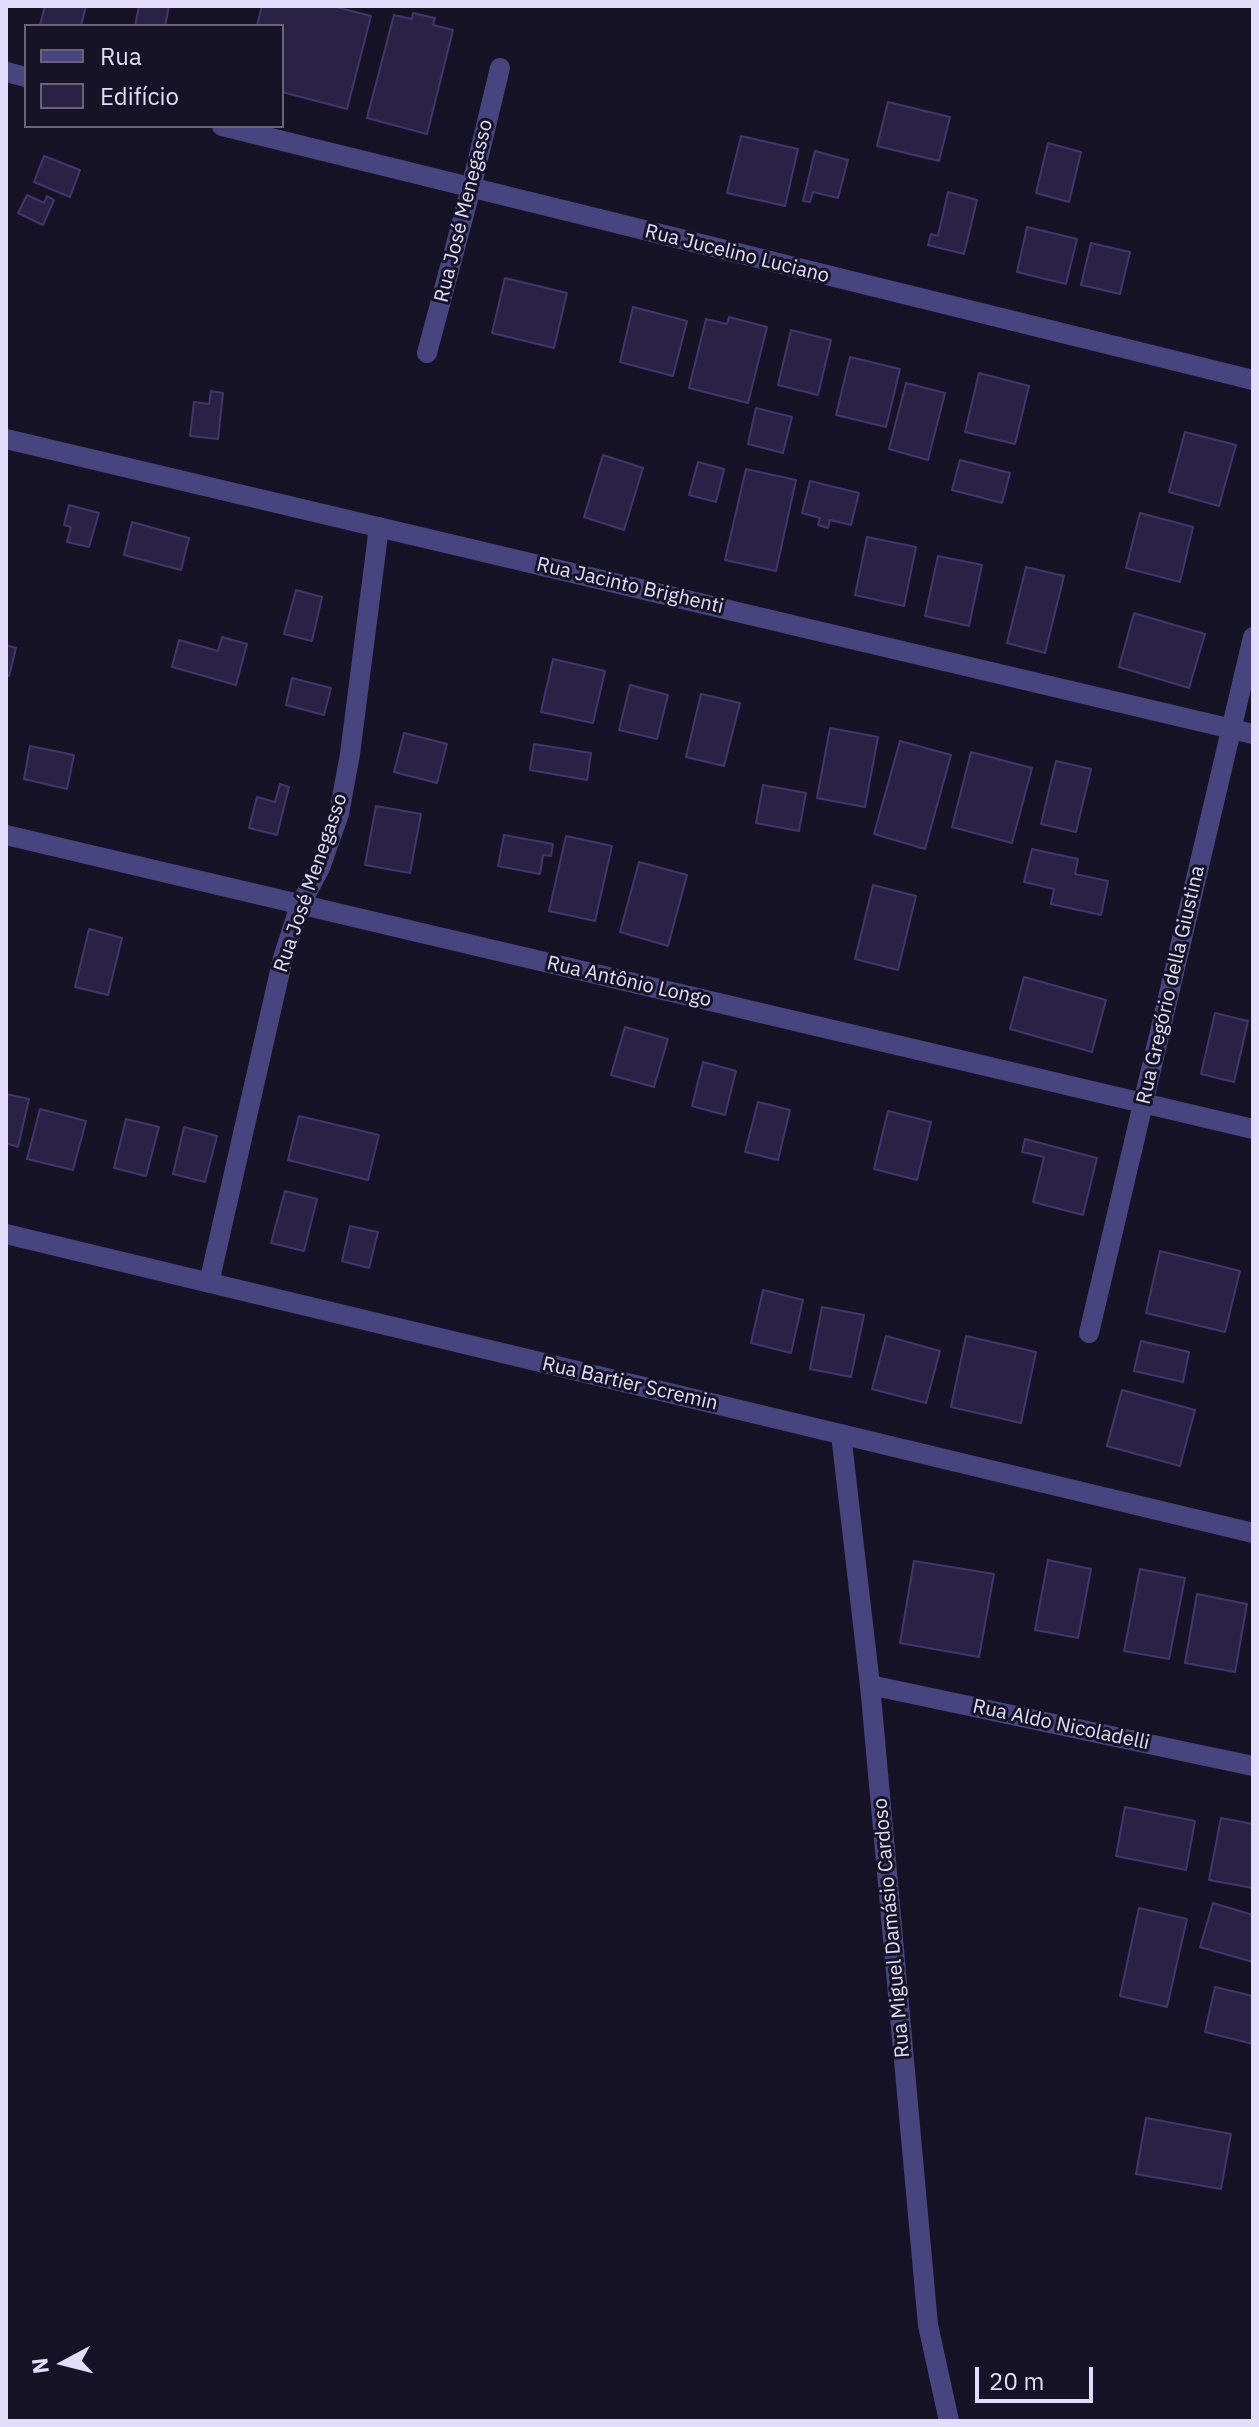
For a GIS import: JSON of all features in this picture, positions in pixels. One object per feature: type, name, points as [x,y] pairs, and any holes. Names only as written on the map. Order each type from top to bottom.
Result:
[{"type":"street","name":"Rua José Menegasso","points":[[427,353],[500,68]]},
{"type":"street","name":"Rua Jucelino Luciano","points":[[230,128],[1253,380]]},
{"type":"street","name":"Rua Jacinto Brighenti","points":[[6,439],[1253,734]]},
{"type":"street","name":"Rua José Menegasso","points":[[209,1283],[283,958],[300,905],[320,868],[339,814],[350,754],[379,527]]},
{"type":"street","name":"Rua Gregório della Giustina","points":[[1089,1333],[1253,637]]},
{"type":"street","name":"Rua Antônio Longo","points":[[6,835],[1253,1129]]},
{"type":"street","name":"Rua Bartier Scremin","points":[[6,1234],[1253,1533]]},
{"type":"street","name":"Rua Miguel Damásio Cardoso","points":[[841,1434],[870,1685],[928,2325],[949,2421]]},
{"type":"street","name":"Rua Aldo Nicoladelli","points":[[870,1685],[1253,1766]]},
{"type":"building","points":[[45,6],[86,6],[82,24],[40,24]]},
{"type":"building","points":[[139,6],[169,6],[165,24],[135,24]]},
{"type":"building","points":[[262,6],[332,6],[371,16],[347,109],[284,93],[284,24],[258,24]]},
{"type":"building","points":[[413,13],[435,18],[433,25],[453,30],[427,134],[367,118],[394,15],[412,19]]},
{"type":"building","points":[[888,102],[950,117],[939,161],[877,146]]},
{"type":"building","points":[[741,136],[798,149],[785,206],[727,193]]},
{"type":"building","points":[[1048,143],[1081,152],[1069,202],[1036,193]]},
{"type":"building","points":[[815,151],[848,160],[838,198],[813,192],[810,202],[803,201]]},
{"type":"building","points":[[44,156],[80,170],[70,197],[34,182]]},
{"type":"building","points":[[948,192],[977,200],[964,254],[928,245],[931,234],[938,236]]},
{"type":"building","points":[[27,195],[44,203],[47,196],[54,200],[43,225],[18,213]]},
{"type":"building","points":[[1027,227],[1077,239],[1066,284],[1017,272]]},
{"type":"building","points":[[1091,243],[1130,252],[1120,294],[1081,285]]},
{"type":"building","points":[[505,278],[567,293],[554,348],[492,333]]},
{"type":"building","points":[[633,307],[687,321],[673,376],[620,362]]},
{"type":"building","points":[[729,317],[767,327],[748,403],[689,388],[706,319],[727,324]]},
{"type":"building","points":[[791,330],[831,340],[818,395],[778,385]]},
{"type":"building","points":[[850,357],[900,369],[886,427],[836,415]]},
{"type":"building","points":[[979,373],[1029,386],[1015,444],[965,432]]},
{"type":"building","points":[[906,383],[945,393],[928,460],[889,449]]},
{"type":"building","points":[[211,391],[223,393],[218,439],[190,436],[194,402],[209,404]]},
{"type":"building","points":[[756,408],[792,417],[783,453],[748,444]]},
{"type":"building","points":[[1185,432],[1236,445],[1219,506],[1169,492]]},
{"type":"building","points":[[603,455],[643,468],[624,530],[584,517]]},
{"type":"building","points":[[960,460],[1010,473],[1002,503],[952,490]]},
{"type":"building","points":[[698,462],[724,469],[716,502],[689,495]]},
{"type":"building","points":[[746,469],[796,480],[776,571],[725,560]]},
{"type":"building","points":[[810,481],[859,493],[851,525],[830,520],[828,528],[818,525],[820,518],[802,513]]},
{"type":"building","points":[[69,505],[99,513],[89,547],[67,542],[71,527],[64,525]]},
{"type":"building","points":[[1140,513],[1193,527],[1180,582],[1126,568]]},
{"type":"building","points":[[132,522],[189,538],[181,570],[124,555]]},
{"type":"building","points":[[867,537],[916,547],[904,606],[855,595]]},
{"type":"building","points":[[938,556],[982,565],[969,626],[925,616]]},
{"type":"building","points":[[1026,567],[1064,576],[1045,653],[1007,643]]},
{"type":"building","points":[[296,590],[322,597],[312,641],[284,634]]},
{"type":"building","points":[[1134,613],[1205,634],[1189,688],[1119,667]]},
{"type":"building","points":[[222,637],[247,644],[236,685],[172,667],[179,640],[218,651]]},
{"type":"building","points":[[6,645],[16,648],[9,676],[6,675]]},
{"type":"building","points":[[553,659],[605,671],[593,723],[541,712]]},
{"type":"building","points":[[292,678],[331,688],[324,715],[286,705]]},
{"type":"building","points":[[630,685],[668,695],[657,739],[619,730]]},
{"type":"building","points":[[701,694],[740,703],[724,766],[686,757]]},
{"type":"building","points":[[830,728],[878,737],[865,807],[817,798]]},
{"type":"building","points":[[404,733],[447,744],[437,783],[394,772]]},
{"type":"building","points":[[900,741],[951,755],[925,849],[874,834]]},
{"type":"building","points":[[534,744],[591,753],[587,780],[530,770]]},
{"type":"building","points":[[30,746],[74,755],[67,789],[24,779]]},
{"type":"building","points":[[971,752],[1032,768],[1012,843],[952,827]]},
{"type":"building","points":[[1056,761],[1091,769],[1076,832],[1041,824]]},
{"type":"building","points":[[280,784],[289,787],[277,835],[249,828],[257,797],[275,802]]},
{"type":"building","points":[[763,785],[806,793],[799,831],[756,823]]},
{"type":"building","points":[[376,806],[421,814],[410,873],[365,865]]},
{"type":"building","points":[[504,835],[553,844],[551,856],[543,855],[540,874],[498,866]]},
{"type":"building","points":[[566,836],[612,846],[595,921],[549,911]]},
{"type":"building","points":[[1032,849],[1078,859],[1075,874],[1108,881],[1101,915],[1051,904],[1054,889],[1024,882]]},
{"type":"building","points":[[639,862],[687,875],[668,946],[620,932]]},
{"type":"building","points":[[873,885],[916,896],[898,970],[855,959]]},
{"type":"building","points":[[89,929],[122,938],[108,995],[75,987]]},
{"type":"building","points":[[1024,977],[1106,1000],[1092,1052],[1010,1029]]},
{"type":"building","points":[[1215,1013],[1248,1021],[1234,1082],[1201,1074]]},
{"type":"building","points":[[625,1027],[668,1039],[654,1087],[611,1075]]},
{"type":"building","points":[[703,1062],[736,1071],[725,1115],[692,1106]]},
{"type":"building","points":[[6,1094],[29,1099],[18,1147],[6,1143]]},
{"type":"building","points":[[758,1102],[790,1110],[778,1160],[745,1152]]},
{"type":"building","points":[[40,1109],[86,1121],[73,1170],[27,1159]]},
{"type":"building","points":[[888,1111],[931,1122],[917,1180],[874,1169]]},
{"type":"building","points":[[299,1116],[379,1135],[368,1180],[288,1160]]},
{"type":"building","points":[[126,1119],[159,1127],[146,1176],[114,1168]]},
{"type":"building","points":[[184,1127],[217,1136],[205,1182],[173,1174]]},
{"type":"building","points":[[1025,1139],[1097,1158],[1083,1215],[1033,1202],[1044,1157],[1022,1152]]},
{"type":"building","points":[[285,1191],[317,1199],[304,1251],[271,1243]]},
{"type":"building","points":[[350,1226],[378,1232],[369,1268],[342,1261]]},
{"type":"building","points":[[1160,1251],[1240,1271],[1225,1332],[1146,1313]]},
{"type":"building","points":[[763,1290],[803,1300],[791,1353],[751,1343]]},
{"type":"building","points":[[822,1307],[864,1315],[851,1377],[810,1369]]},
{"type":"building","points":[[886,1336],[940,1351],[926,1403],[872,1389]]},
{"type":"building","points":[[966,1336],[1036,1352],[1021,1423],[951,1407]]},
{"type":"building","points":[[1141,1341],[1189,1352],[1183,1382],[1134,1371]]},
{"type":"building","points":[[1122,1390],[1195,1410],[1180,1466],[1107,1446]]},
{"type":"building","points":[[1048,1560],[1091,1569],[1078,1638],[1035,1630]]},
{"type":"building","points":[[914,1561],[994,1574],[979,1657],[900,1643]]},
{"type":"building","points":[[1140,1569],[1185,1578],[1169,1659],[1124,1651]]},
{"type":"building","points":[[1197,1594],[1247,1604],[1235,1672],[1185,1663]]},
{"type":"building","points":[[1125,1807],[1195,1821],[1186,1870],[1116,1856]]},
{"type":"building","points":[[1221,1818],[1253,1824],[1253,1888],[1209,1880]]},
{"type":"building","points":[[1213,1903],[1253,1915],[1253,1962],[1200,1947]]},
{"type":"building","points":[[1139,1908],[1187,1919],[1167,2007],[1120,1996]]},
{"type":"building","points":[[1215,1987],[1253,1996],[1253,2044],[1205,2032]]},
{"type":"building","points":[[1146,2118],[1231,2134],[1221,2189],[1136,2174]]}]
